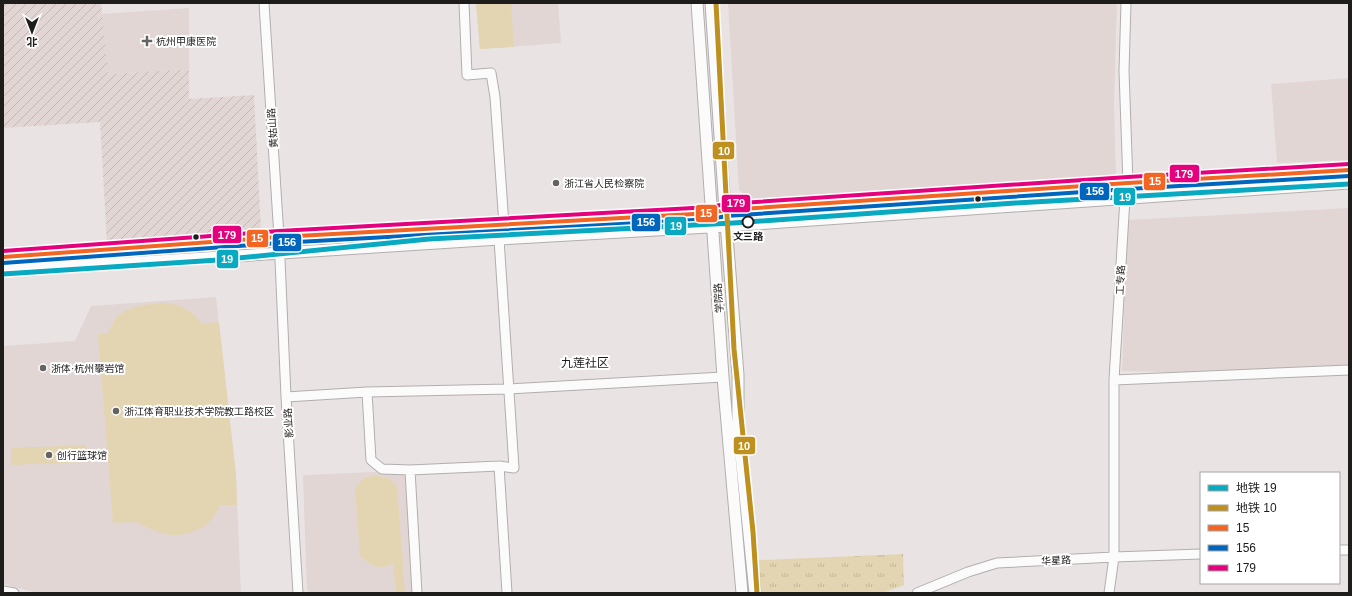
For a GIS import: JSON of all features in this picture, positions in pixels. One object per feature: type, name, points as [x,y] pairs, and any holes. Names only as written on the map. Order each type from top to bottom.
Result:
[{"type":"main road","name":"学院路","points":[[697,3],[723,377],[742,593]]},
{"type":"main road","name":"学院路","points":[[711,3],[738,375],[738,425],[755,593]]},
{"type":"main road","points":[[3,257],[279,237],[712,213],[725,210],[1349,170]]},
{"type":"main road","points":[[3,271],[726,226],[1349,182]]},
{"type":"street","name":"黄姑山路","points":[[264,3],[279,253]]},
{"type":"street","points":[[367,392],[371,460],[382,469],[410,470],[499,466],[514,468],[508,389],[502,239],[504,225],[495,97],[491,73],[468,75],[464,3]]},
{"type":"street","name":"工专路","points":[[1109,593],[1114,557],[1114,380],[1125,198],[1128,183],[1124,71],[1126,3]]},
{"type":"street","name":"影业路","points":[[279,253],[298,593]]},
{"type":"street","points":[[1114,380],[1349,370]]},
{"type":"street","points":[[286,397],[367,392],[508,389],[723,377]]},
{"type":"street","points":[[499,466],[507,593]]},
{"type":"street","points":[[410,470],[417,593]]},
{"type":"street","name":"华星路","points":[[917,593],[968,572],[996,563],[1200,554]]},
{"type":"street","points":[[3,591],[14,593]]},
{"type":"shaded area","points":[[3,3],[101,3],[108,74],[189,69],[189,99],[254,95],[261,229],[107,244],[100,122],[3,128]]},
{"type":"shaded area","points":[[476,3],[558,3],[561,43],[480,49]]},
{"type":"shaded area","points":[[728,3],[1117,3],[1114,104],[1116,177],[941,186],[760,200],[747,197],[739,190]]},
{"type":"shaded area","name":"杭州甲康医院","points":[[189,8],[189,69],[107,74],[102,14]]},
{"type":"shaded area","points":[[1349,78],[1349,160],[1277,163],[1271,84]]},
{"type":"shaded area","points":[[1349,208],[1349,370],[1231,374],[1122,371],[1127,220]]},
{"type":"shaded area","name":"浙江体育职业技术学院教工路校区","points":[[216,297],[236,475],[241,593],[60,593],[34,592],[3,584],[3,346],[75,341],[91,306]]},
{"type":"shaded area","points":[[375,472],[406,474],[412,593],[313,593],[307,591],[303,475]]},
{"type":"green space","points":[[476,3],[511,3],[514,47],[480,49]]},
{"type":"green space","points":[[161,303],[185,308],[203,324],[219,322],[236,475],[237,505],[220,505],[214,517],[205,526],[193,532],[175,536],[157,532],[135,522],[113,523],[98,334],[108,333],[113,322],[118,316],[129,309]]},
{"type":"green space","name":"创行篮球馆","points":[[86,445],[87,462],[11,465],[11,448]]},
{"type":"green space","points":[[374,475],[388,478],[397,486],[405,593],[396,593],[393,563],[388,566],[380,567],[372,565],[360,556],[355,488],[363,479]]},
{"type":"green space","points":[[903,554],[904,585],[883,593],[760,593],[759,560]]},
{"type":"metro line","name":"10","points":[[716,3],[734,349],[753,532],[757,593]]},
{"type":"metro line","name":"19","points":[[3,274],[218,260],[429,239],[733,223],[1015,203],[1349,184]]},
{"type":"transit line","name":"179","points":[[3,251],[279,231],[711,207],[725,204],[1349,164]]},
{"type":"transit line","name":"15","points":[[3,257],[279,237],[712,213],[725,210],[1349,170]]},
{"type":"transit line","name":"156","points":[[3,263],[279,243],[712,219],[726,216],[1349,176]]},
{"type":"place","name":"杭州甲康医院","points":[[147,41]]},
{"type":"place","name":"浙江省人民检察院","points":[[556,183]]},
{"type":"place","name":"文三路","points":[[748,222]]},
{"type":"place","name":"浙体·杭州攀岩馆","points":[[43,368]]},
{"type":"place","name":"浙江体育职业技术学院教工路校区","points":[[116,411]]},
{"type":"place","name":"创行篮球馆","points":[[49,455]]},
{"type":"district","name":"九莲社区","points":[[585,363]]}]
